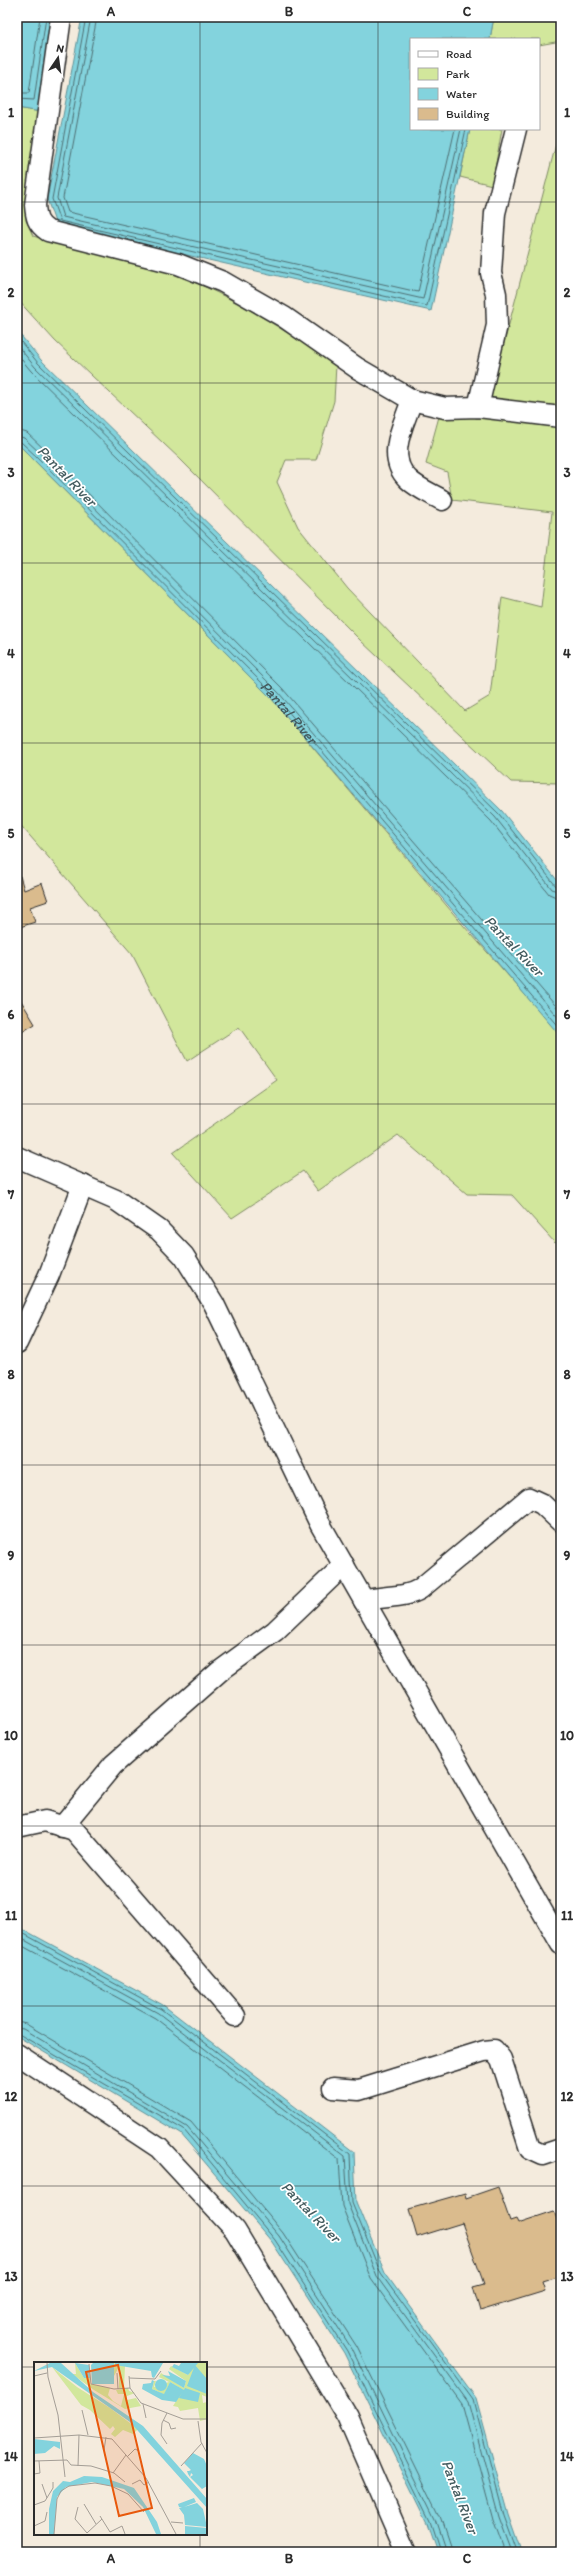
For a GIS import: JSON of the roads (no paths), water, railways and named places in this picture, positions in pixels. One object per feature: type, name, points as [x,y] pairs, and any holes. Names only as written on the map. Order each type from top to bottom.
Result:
[{"type":"street","points":[[61,17],[35,205],[37,220],[41,227],[48,231],[178,264],[223,282],[284,317],[386,387],[412,400],[445,408],[478,407],[561,417]]},
{"type":"street","points":[[478,407],[497,325],[496,294],[491,273],[495,213],[516,130]]},
{"type":"street","points":[[412,400],[396,454],[398,466],[408,479],[442,500]]},
{"type":"street","points":[[17,1157],[116,1200],[137,1213],[159,1230],[184,1256],[214,1304],[320,1524],[561,1944]]},
{"type":"street","points":[[17,1344],[49,1275],[84,1185]]},
{"type":"street","points":[[364,1601],[389,1596],[409,1596],[420,1589],[529,1498],[542,1504],[561,1522]]},
{"type":"street","points":[[62,1826],[113,1765],[220,1671],[275,1631],[344,1565]]},
{"type":"street","points":[[17,1827],[45,1821],[74,1830],[235,2016]]},
{"type":"street","points":[[333,2088],[359,2090],[484,2050],[494,2050],[501,2059],[530,2149],[543,2155],[561,2149]]},
{"type":"street","points":[[17,2054],[160,2148],[235,2230],[347,2416],[406,2552]]},
{"type":"water","points":[[17,17],[55,17],[41,112],[17,108]]},
{"type":"water","points":[[82,17],[494,17],[490,38],[410,38],[410,130],[470,130],[431,311],[56,225],[47,199]]},
{"type":"water","name":"Pantal River","points":[[17,331],[41,360],[502,811],[561,885],[561,1037],[271,698],[17,443]]},
{"type":"water","name":"Pantal River","points":[[17,1926],[163,2005],[354,2152],[356,2202],[385,2273],[476,2398],[508,2515],[521,2552],[437,2552],[427,2523],[344,2353],[272,2242],[181,2134],[17,2036]]}]
